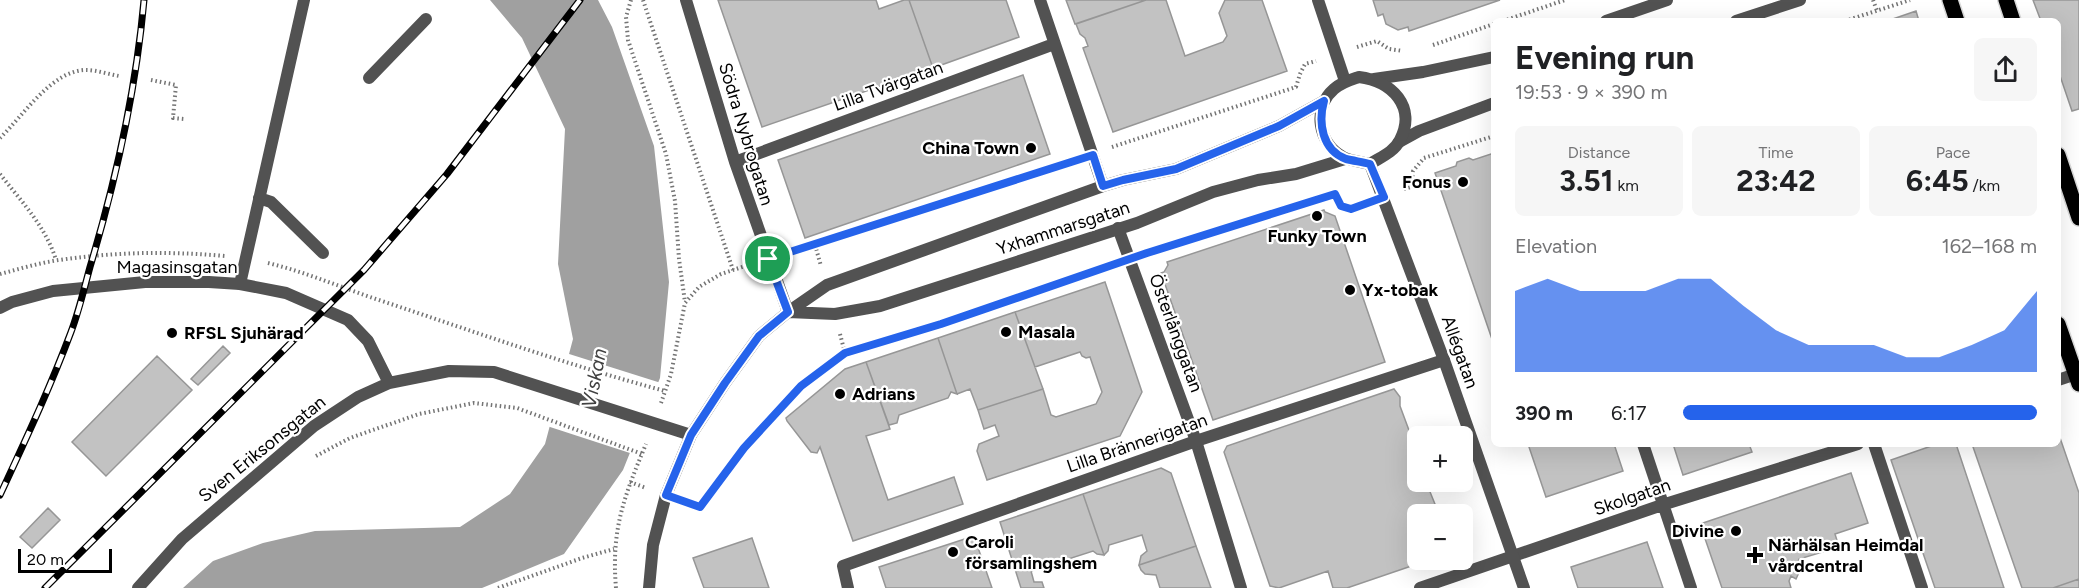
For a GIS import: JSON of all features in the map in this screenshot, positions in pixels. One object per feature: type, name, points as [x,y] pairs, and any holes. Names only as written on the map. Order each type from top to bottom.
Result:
[{"type":"main road","points":[[1950,0],[1956,18]]},
{"type":"main road","points":[[2006,0],[2012,18]]},
{"type":"main road","points":[[2061,164],[2079,218]]},
{"type":"main road","points":[[2061,333],[2077,379]]},
{"type":"street","points":[[240,284],[304,0]]},
{"type":"street","name":"Södra Nybrogatan","points":[[686,0],[735,162],[788,312]]},
{"type":"street","points":[[1040,0],[1103,186]]},
{"type":"street","points":[[1318,0],[1345,81]]},
{"type":"street","points":[[1615,18],[1667,0]]},
{"type":"street","points":[[1745,18],[1800,0]]},
{"type":"street","points":[[369,78],[426,19]]},
{"type":"street","name":"Lilla Tvärgatan","points":[[735,162],[1054,44]]},
{"type":"street","points":[[1491,58],[1423,72],[1374,79],[1359,77],[1345,81],[1324,101],[1321,112],[1323,134],[1328,144],[1346,159],[1370,164],[1390,152],[1399,142],[1419,131],[1491,104]]},
{"type":"street","points":[[1374,79],[1388,86],[1399,97],[1404,111],[1405,127],[1399,142]]},
{"type":"street","name":"Yxhammarsgatan","points":[[649,588],[653,545],[666,495],[691,435],[759,336],[788,312],[827,285],[1103,186],[1176,169],[1279,126],[1324,101]]},
{"type":"street","name":"Yxhammarsgatan","points":[[788,312],[835,314],[880,306],[1137,223],[1213,192],[1258,180],[1296,174],[1346,159]]},
{"type":"street","name":"Allégatan","points":[[1370,164],[1444,360],[1524,588]]},
{"type":"street","points":[[259,198],[271,202],[323,253]]},
{"type":"street","name":"Österlånggatan","points":[[1118,228],[1196,441],[1241,588]]},
{"type":"street","name":"Magasinsgatan","points":[[0,308],[12,302],[53,291],[145,282],[240,284],[286,293],[348,320],[368,341],[389,383]]},
{"type":"street","name":"Lilla Brännerigatan","points":[[848,588],[843,566],[1196,441],[1444,360]]},
{"type":"street","name":"Sven Eriksonsgatan","points":[[138,588],[182,539],[314,426],[358,397],[389,383],[448,371],[494,372],[691,435]]},
{"type":"street","points":[[2061,380],[2077,379]]},
{"type":"street","points":[[1644,447],[1691,588]]},
{"type":"street","name":"Skolgatan","points":[[1420,588],[1662,505],[1848,447]]},
{"type":"street","points":[[1875,447],[1922,588]]},
{"type":"path","points":[[631,0],[626,17],[628,39],[666,154],[675,201],[685,303]]},
{"type":"path","points":[[643,0],[733,270],[1093,155],[1108,148],[1296,87],[1305,64],[1377,40],[1389,49],[1407,52]]},
{"type":"path","points":[[1512,18],[1565,0]]},
{"type":"path","points":[[1873,0],[1877,11]]},
{"type":"path","points":[[1855,18],[1910,0]]},
{"type":"path","points":[[1425,47],[1491,25]]},
{"type":"path","points":[[0,138],[37,98],[66,73],[87,70],[118,76]]},
{"type":"path","points":[[151,80],[176,85],[173,118],[184,119]]},
{"type":"path","points":[[630,482],[700,507],[744,448],[801,386],[845,353],[941,324],[1335,194],[1341,206],[1351,209],[1411,187],[1413,171],[1424,158],[1491,137]]},
{"type":"path","points":[[0,174],[38,223],[51,244],[56,260]]},
{"type":"path","points":[[549,355],[665,391]]},
{"type":"path","points":[[311,459],[350,438],[419,414],[474,403],[532,412],[642,454]]},
{"type":"path","points":[[498,588],[614,549]]},
{"type":"water","name":"Viskan","points":[[490,0],[598,0],[612,27],[654,146],[669,282],[660,378],[623,470],[564,554],[482,588],[183,588],[213,561],[263,543],[315,531],[460,527],[510,494],[545,444],[573,339],[558,264],[565,129],[522,38]]},
{"type":"pier","points":[[566,353],[661,383],[633,454],[547,426]]},
{"type":"building","points":[[718,0],[876,0],[879,9],[909,0],[933,68],[762,127]]},
{"type":"building","points":[[909,0],[1006,0],[1019,37],[933,68]]},
{"type":"building","points":[[1066,0],[1146,0],[1075,24]]},
{"type":"building","points":[[1146,0],[1166,0],[1185,56],[1223,42],[1227,36],[1219,13],[1225,0],[1262,0],[1287,71],[1113,132],[1083,48],[1088,46],[1076,24]]},
{"type":"building","points":[[1373,0],[1500,0],[1409,31],[1408,27],[1398,30],[1386,24],[1383,14],[1378,16]]},
{"type":"building","points":[[2033,0],[2079,0],[2079,109],[2072,111],[2061,79],[2061,18],[2040,18]]},
{"type":"building","points":[[1916,11],[1918,18],[1896,18]]},
{"type":"building","points":[[1023,75],[1050,154],[805,238],[778,160]]},
{"type":"building","points":[[1491,154],[1491,336],[1435,173],[1456,166],[1457,162],[1469,158],[1473,160]]},
{"type":"building","points":[[1324,210],[1335,216],[1385,362],[1213,420],[1161,273],[1168,265],[1167,262]]},
{"type":"building","points":[[1105,282],[1142,392],[1120,436],[987,480],[977,451],[979,444],[999,436],[995,425],[984,429],[978,410],[1043,389],[1051,415],[1056,417],[1096,404],[1102,392],[1090,357],[1082,356],[1080,352],[1035,367],[1015,312]]},
{"type":"building","points":[[1015,312],[1043,389],[978,410],[970,389],[957,394],[938,338]]},
{"type":"building","points":[[938,338],[957,394],[951,392],[948,398],[899,415],[897,423],[889,425],[866,362]]},
{"type":"building","points":[[223,346],[230,353],[198,385],[191,379]]},
{"type":"building","points":[[157,356],[192,390],[106,476],[72,442]]},
{"type":"building","points":[[866,362],[890,429],[866,436],[888,500],[954,477],[963,504],[853,541],[820,447],[817,453],[811,452],[786,418],[845,369]]},
{"type":"building","points":[[1394,389],[1400,397],[1400,406],[1407,426],[1407,492],[1430,492],[1435,504],[1407,504],[1407,568],[1347,588],[1333,588],[1328,571],[1279,588],[1270,586],[1224,452],[1227,446]]},
{"type":"building","points":[[2061,441],[2079,493],[2079,579],[2053,588],[2022,588],[1973,447],[2061,447]]},
{"type":"building","points":[[1529,447],[1615,447],[1623,471],[1546,497]]},
{"type":"building","points":[[1674,447],[1750,447],[1752,452],[1683,475]]},
{"type":"building","points":[[1928,447],[1957,447],[2004,588],[1935,588],[1891,460]]},
{"type":"building","points":[[1161,468],[1171,473],[1196,546],[1139,565],[1141,556],[1147,551],[1142,535],[1109,545],[1104,555],[1083,494]]},
{"type":"building","points":[[1851,473],[1868,523],[1835,534],[1839,547],[1799,559],[1797,564],[1802,566],[1796,579],[1791,576],[1789,581],[1791,588],[1722,588],[1700,524]]},
{"type":"building","points":[[1083,494],[1104,555],[1093,551],[1031,571],[1034,582],[1042,582],[1044,588],[1021,588],[1000,522]]},
{"type":"building","points":[[48,508],[60,520],[32,548],[20,537]]},
{"type":"building","name":"Caroli församlingshem","points":[[974,536],[992,588],[886,588],[879,567]]},
{"type":"building","points":[[752,538],[769,588],[704,588],[693,558]]},
{"type":"building","points":[[1647,542],[1663,588],[1578,588],[1571,567]]},
{"type":"building","points":[[1196,546],[1211,588],[1160,588],[1156,575],[1145,574],[1139,565]]},
{"type":"building","points":[[2079,579],[2079,588],[2053,588]]},
{"type":"railway","points":[[0,495],[55,374],[79,308],[124,135],[136,67],[144,0]]},
{"type":"railway","points":[[45,588],[364,270],[447,174],[580,0]]},
{"type":"place","name":"China Town","points":[[1031,148]]},
{"type":"place","name":"Fonus","points":[[1463,182]]},
{"type":"place","name":"Funky Town","points":[[1317,216]]},
{"type":"place","name":"Yx-tobak","points":[[1350,290]]},
{"type":"place","name":"Masala","points":[[1006,332]]},
{"type":"place","name":"RFSL Sjuhärad","points":[[172,333]]},
{"type":"place","name":"Adrians","points":[[840,394]]},
{"type":"place","name":"Divine","points":[[1736,531]]},
{"type":"place","name":"Caroli församlingshem","points":[[953,552]]},
{"type":"place","name":"Närhälsan Heimdal vårdcentral","points":[[1755,555]]},
{"type":"route","points":[[1324,101],[1321,124],[1328,144],[1346,159],[1370,164],[1384,197],[1351,209],[1341,206],[1335,194],[1147,253],[941,324],[845,353],[801,386],[744,448],[700,507],[666,495],[691,435],[725,383],[759,336],[788,312],[768,259],[1093,155],[1103,186],[1145,174],[1176,169],[1303,115],[1324,101]]}]
